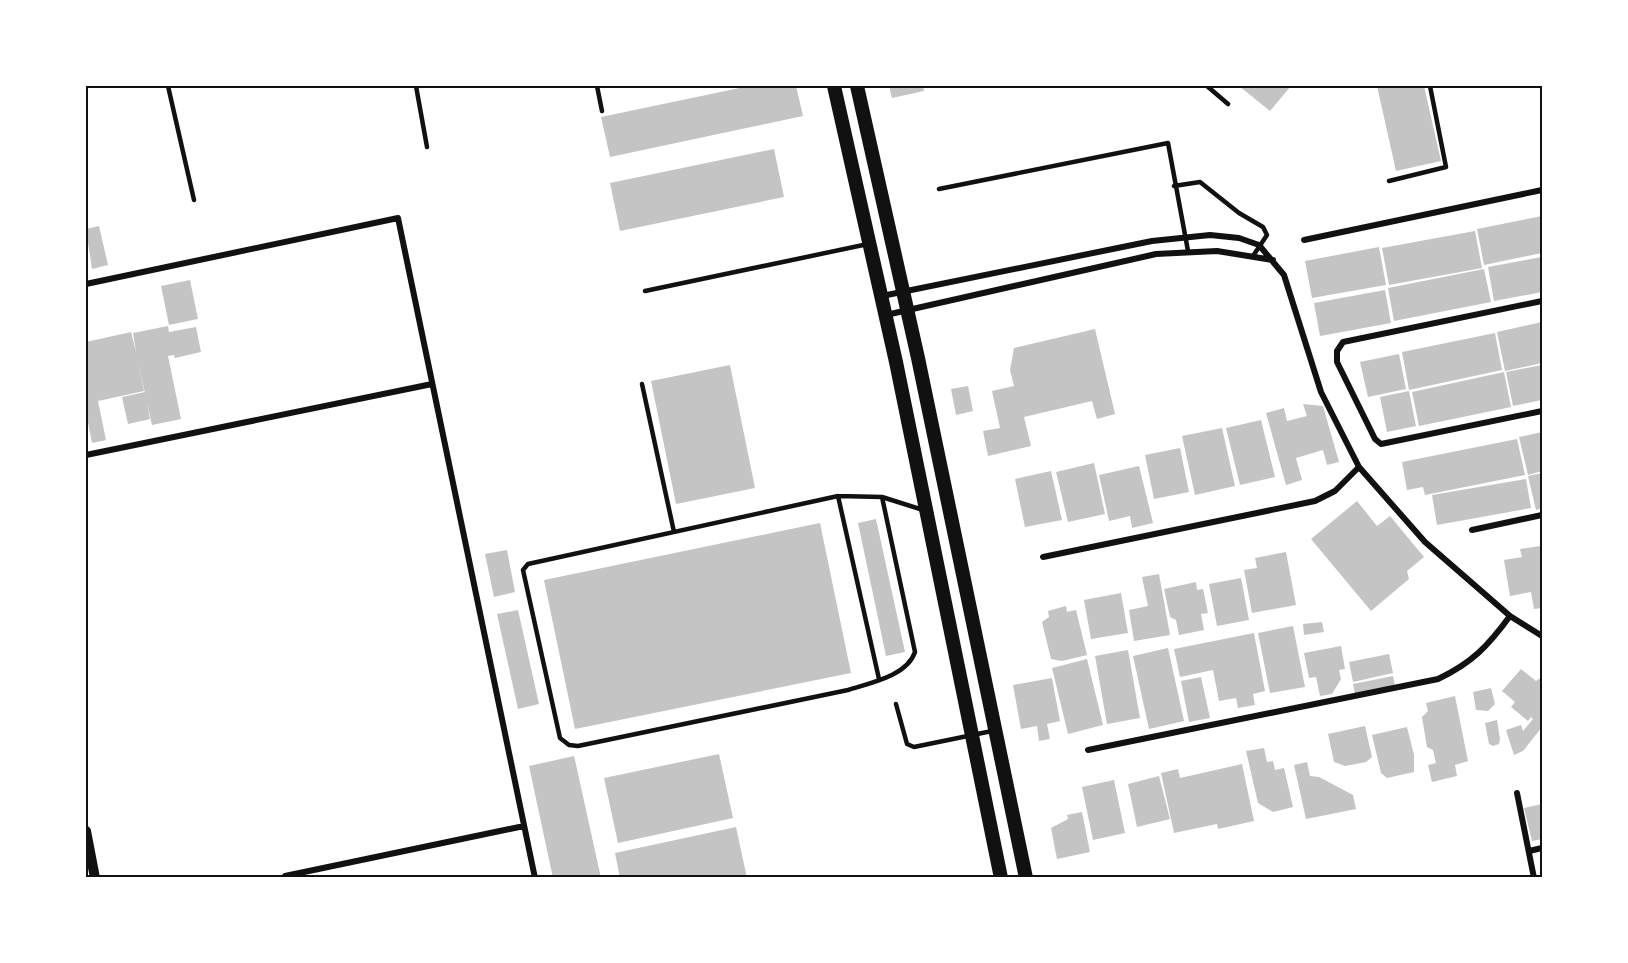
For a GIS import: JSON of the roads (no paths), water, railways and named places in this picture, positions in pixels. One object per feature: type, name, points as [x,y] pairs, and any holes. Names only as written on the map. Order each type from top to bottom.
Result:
[{"type":"main road","points":[[834,86],[927,511],[1001,878]]},
{"type":"main road","points":[[857,86],[903,292],[1026,878]]},
{"type":"street","points":[[1304,240],[1542,190]]},
{"type":"street","points":[[86,284],[398,218],[535,878]]},
{"type":"street","points":[[880,296],[1184,236],[1239,238],[1259,245],[1274,260],[1291,292],[1321,392],[1359,467],[1425,542],[1510,616],[1542,636]]},
{"type":"street","points":[[884,316],[1156,254],[1188,251],[1274,260]]},
{"type":"street","points":[[1542,301],[1343,342],[1337,351],[1337,362],[1375,440],[1381,444],[1390,444],[1542,411]]},
{"type":"street","points":[[86,455],[432,384]]},
{"type":"street","points":[[1043,557],[1315,501],[1335,490],[1359,467]]},
{"type":"street","points":[[1473,530],[1542,514]]},
{"type":"street","points":[[1088,750],[1438,679],[1465,666],[1490,643],[1510,616]]},
{"type":"street","points":[[1517,793],[1534,878]]},
{"type":"street","points":[[282,877],[524,826]]},
{"type":"street","points":[[86,831],[95,878]]},
{"type":"street","points":[[1528,850],[1542,848]]},
{"type":"lane","points":[[168,86],[194,200]]},
{"type":"lane","points":[[416,86],[427,147]]},
{"type":"lane","points":[[597,86],[602,111]]},
{"type":"lane","points":[[1207,86],[1228,104]]},
{"type":"lane","points":[[1389,181],[1446,167],[1430,86]]},
{"type":"lane","points":[[939,189],[1168,143],[1174,186],[1188,251]]},
{"type":"lane","points":[[1174,186],[1200,182],[1239,213],[1263,227],[1267,235],[1253,256]]},
{"type":"lane","points":[[645,291],[870,244]]},
{"type":"lane","points":[[642,384],[674,532]]},
{"type":"lane","points":[[882,497],[915,652],[909,664],[879,679],[848,690],[578,746],[565,743],[560,738],[524,567],[528,564],[838,496],[882,497],[927,511]]},
{"type":"lane","points":[[838,496],[879,679]]},
{"type":"lane","points":[[896,704],[907,744],[914,747],[995,731]]}]
